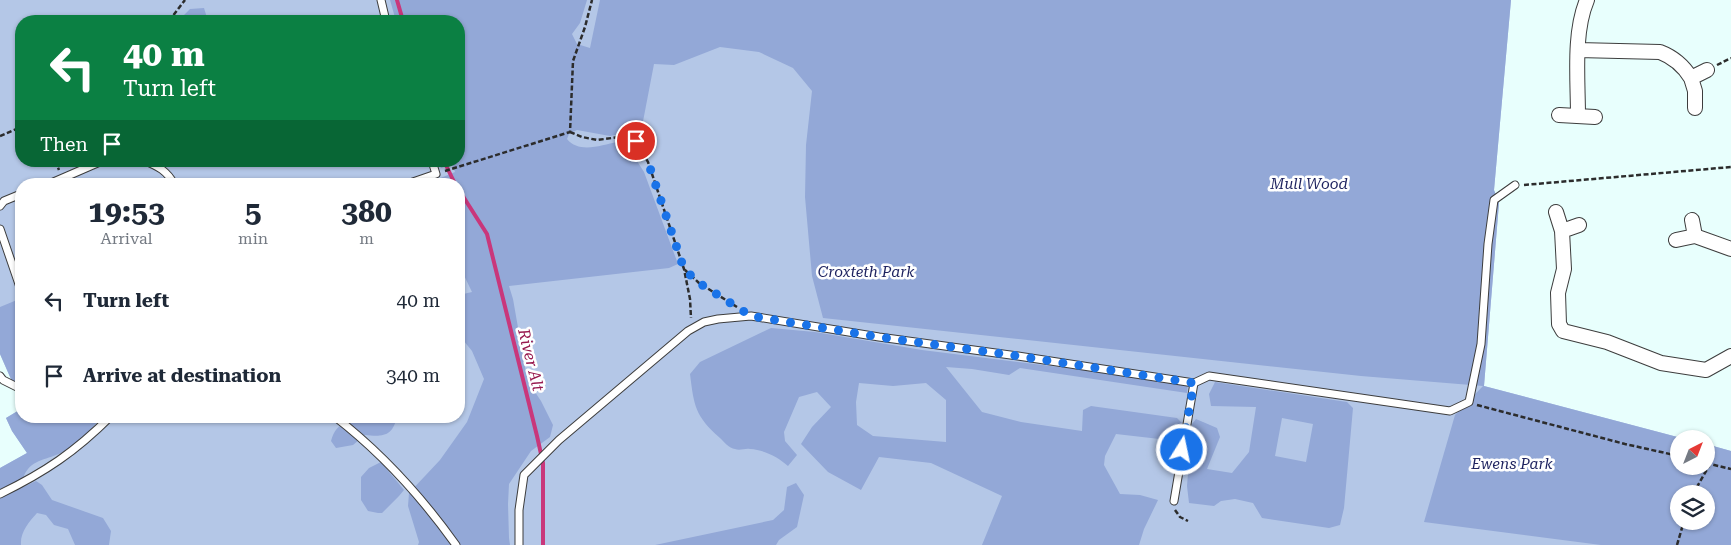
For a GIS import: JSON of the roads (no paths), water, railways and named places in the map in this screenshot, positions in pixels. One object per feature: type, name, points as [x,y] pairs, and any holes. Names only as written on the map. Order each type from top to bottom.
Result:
[{"type":"street","points":[[1578,116],[1578,50],[1582,12],[1587,0]]},
{"type":"street","points":[[1578,50],[1660,52],[1668,55],[1680,64],[1691,78],[1695,91],[1696,108]]},
{"type":"street","points":[[1691,78],[1707,70]]},
{"type":"street","points":[[1560,115],[1595,117]]},
{"type":"street","points":[[1556,212],[1562,231],[1564,269],[1558,293],[1559,324],[1563,331],[1607,342],[1661,363],[1706,370],[1731,356]]},
{"type":"street","points":[[1692,220],[1695,236]]},
{"type":"street","points":[[1562,231],[1579,225]]},
{"type":"street","points":[[1676,240],[1695,236],[1731,249]]},
{"type":"lane","points":[[381,0],[385,15]]},
{"type":"lane","points":[[63,178],[88,167]]},
{"type":"lane","points":[[158,167],[171,178]]},
{"type":"lane","points":[[424,178],[436,174],[434,167]]},
{"type":"lane","points":[[518,545],[518,510],[524,475],[559,440],[688,332],[704,322],[718,319],[751,316],[879,337],[1194,383],[1210,376],[1450,411],[1469,402],[1481,344],[1488,244],[1494,200],[1515,186]]},
{"type":"lane","points":[[0,206],[4,201],[15,196]]},
{"type":"lane","points":[[0,229],[15,273]]},
{"type":"lane","points":[[0,376],[3,380],[15,386]]},
{"type":"lane","points":[[1174,502],[1194,383]]},
{"type":"lane","points":[[0,494],[49,468],[87,440],[104,423]]},
{"type":"lane","points":[[343,423],[393,467],[419,495],[456,545]]},
{"type":"waterway","name":"River Alt","points":[[397,0],[401,15]]},
{"type":"waterway","name":"River Alt","points":[[447,167],[452,178]]},
{"type":"waterway","name":"River Alt","points":[[465,199],[487,234],[537,436],[543,463],[543,545]]},
{"type":"park label","name":"Mull Wood","points":[[1309,184]]},
{"type":"park label","name":"Croxteth Park","points":[[866,272]]},
{"type":"park label","name":"Ewens Park","points":[[1512,464]]}]
